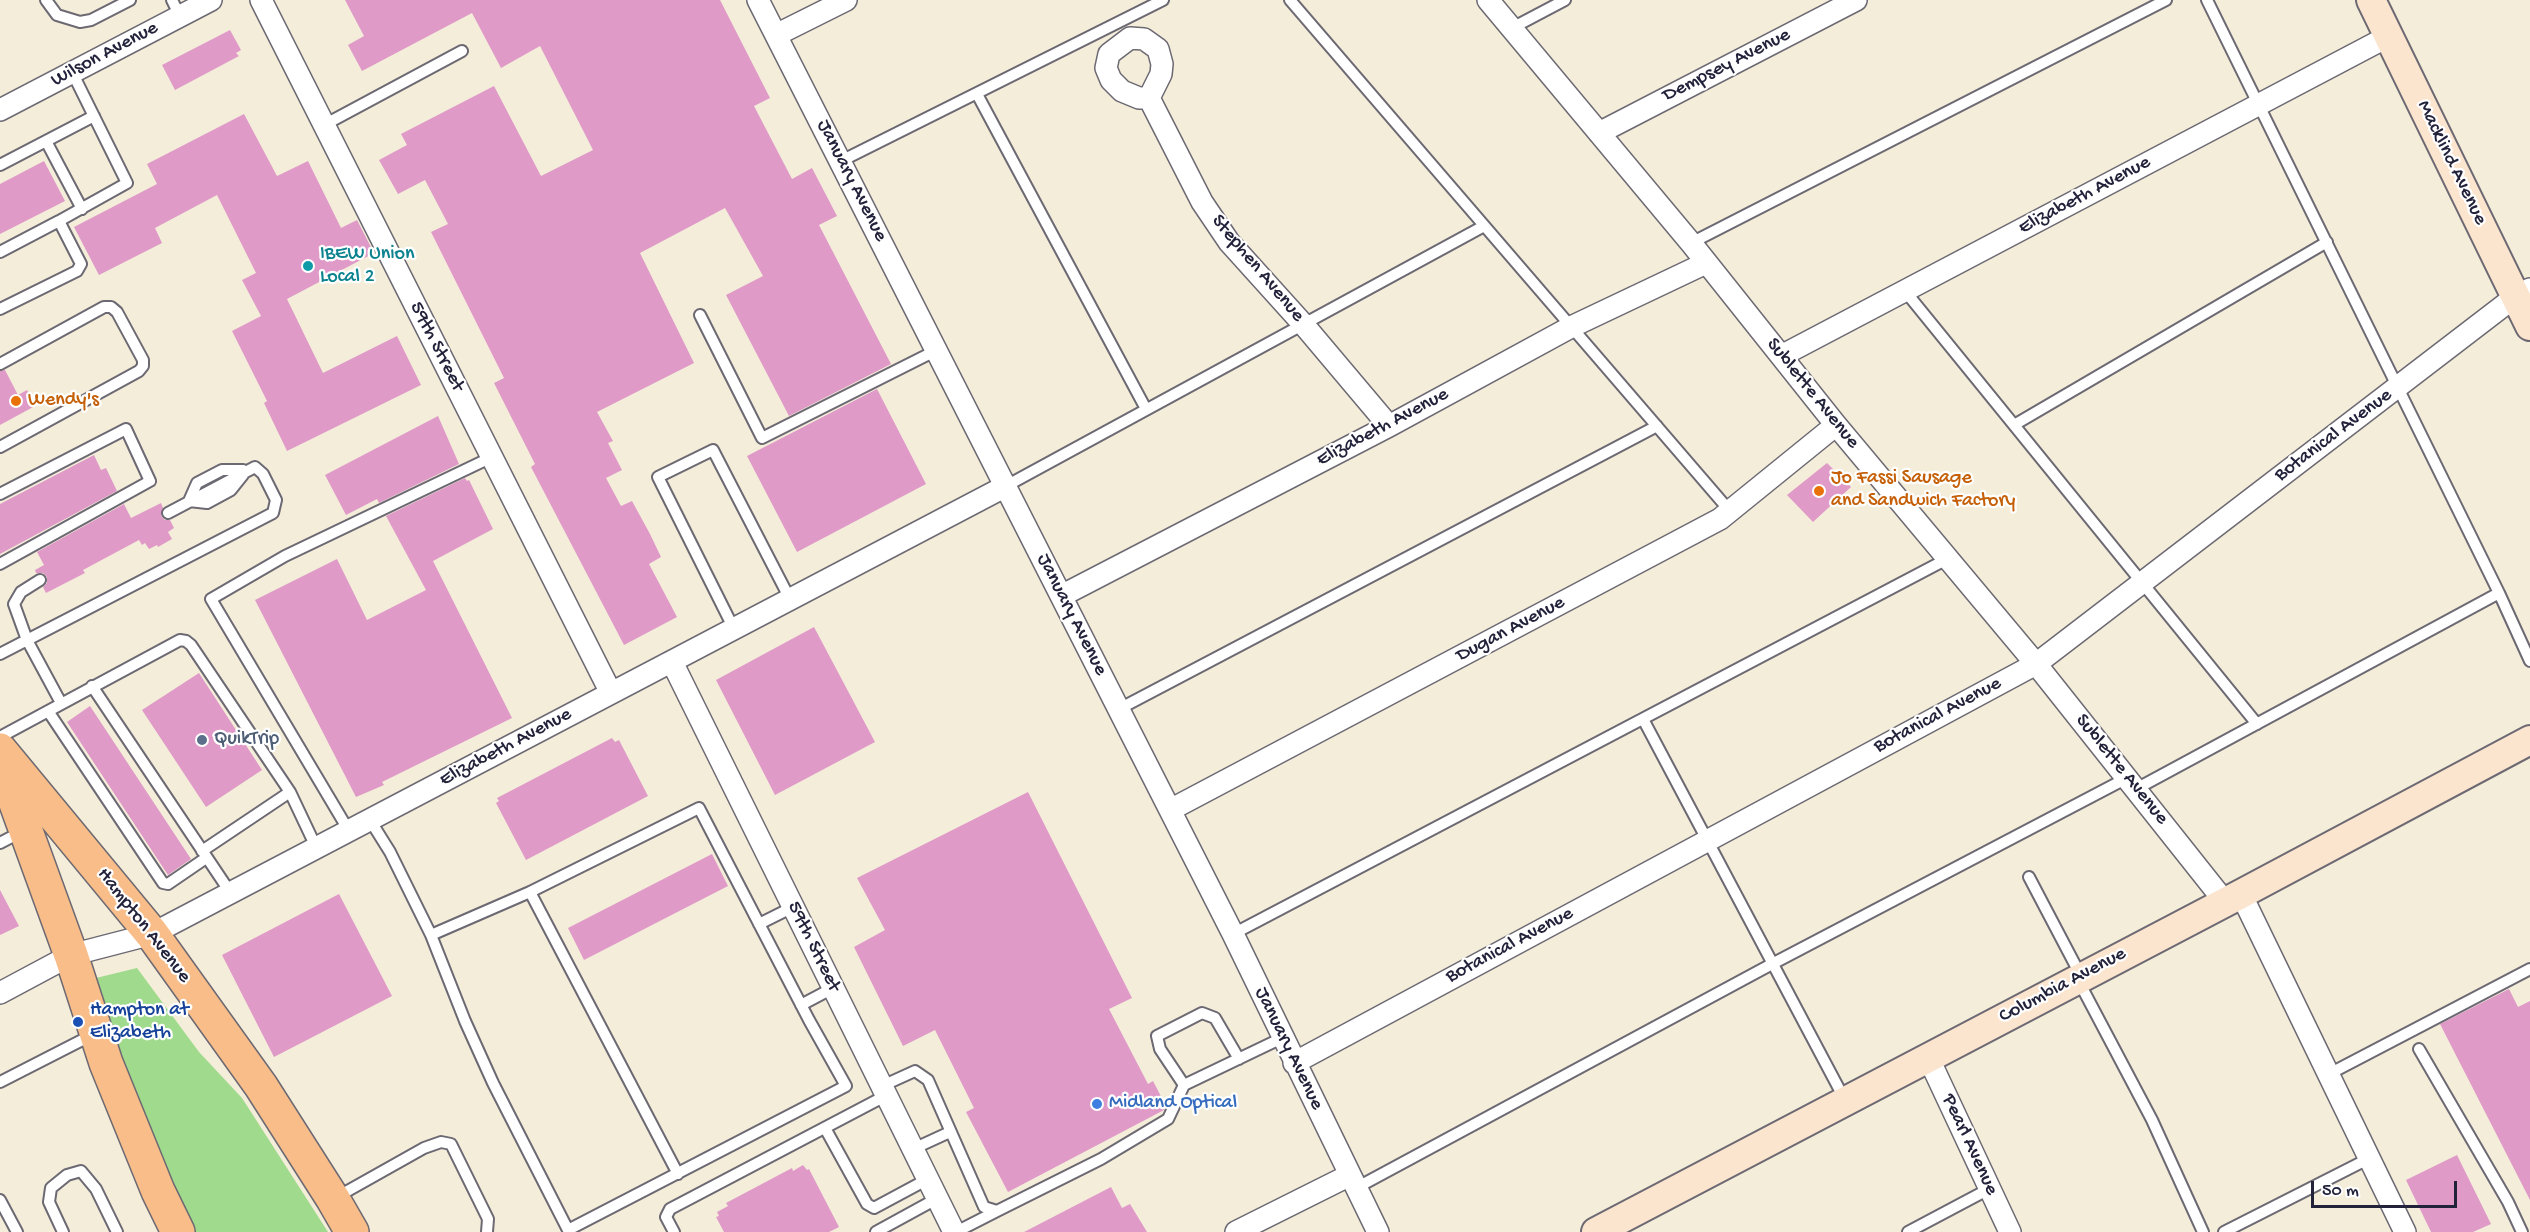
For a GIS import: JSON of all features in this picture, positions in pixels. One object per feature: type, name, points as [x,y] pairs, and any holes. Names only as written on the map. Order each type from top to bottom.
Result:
[{"type":"main road","name":"Hampton Avenue","points":[[1,767],[13,837],[71,955],[96,1032],[153,1180],[177,1232]]},
{"type":"main road","name":"Hampton Avenue","points":[[1,767],[152,934],[261,1086],[352,1232]]},
{"type":"street","name":"Wilson Avenue","points":[[0,110],[72,72],[176,8],[211,0]]},
{"type":"street","name":"59th Street","points":[[261,0],[611,693]]},
{"type":"street","name":"January Avenue","points":[[759,0],[1233,934],[1378,1232]]},
{"type":"street","points":[[776,35],[846,0]]},
{"type":"street","name":"Sublette Avenue","points":[[1488,0],[1691,243],[1836,425],[2036,664],[2132,784],[2233,898],[2329,1074],[2405,1232]]},
{"type":"street","name":"Dempsey Avenue","points":[[1599,133],[1856,0]]},
{"type":"street","name":"Macklind Avenue","points":[[2371,0],[2523,292],[2530,326]]},
{"type":"street","name":"Elizabeth Avenue","points":[[1781,356],[2389,36]]},
{"type":"street","name":"Stephen Avenue","points":[[1149,98],[1203,202],[1229,242],[1303,324],[1389,426]]},
{"type":"street","name":"Elizabeth Avenue","points":[[1062,596],[1389,426],[1571,327],[1706,263]]},
{"type":"street","name":"Botanical Avenue","points":[[1294,1063],[2036,664],[2523,292]]},
{"type":"street","name":"Dugan Avenue","points":[[1170,810],[1720,519],[1836,425]]},
{"type":"street","name":"Elizabeth Avenue","points":[[0,993],[71,955],[152,934],[1006,486]]},
{"type":"street","name":"59th Street","points":[[672,662],[955,1232]]},
{"type":"street","name":"Columbia Avenue","points":[[1596,1232],[2530,740]]},
{"type":"street","name":"Pearl Avenue","points":[[1928,1057],[2010,1232]]},
{"type":"street","points":[[1236,1232],[1353,1181]]},
{"type":"lane","points":[[46,0],[57,15],[80,22],[91,20],[130,0]]},
{"type":"lane","points":[[841,161],[1164,0]]},
{"type":"lane","points":[[1290,0],[1729,510]]},
{"type":"lane","points":[[1512,28],[1565,0]]},
{"type":"lane","points":[[1691,243],[2166,0]]},
{"type":"lane","points":[[2207,0],[2499,593],[2530,661]]},
{"type":"lane","points":[[324,125],[462,51]]},
{"type":"lane","points":[[0,252],[127,183],[72,72]]},
{"type":"lane","points":[[977,94],[1146,410]]},
{"type":"lane","points":[[0,165],[94,116]]},
{"type":"lane","points":[[46,141],[82,209]]},
{"type":"lane","points":[[0,309],[81,267],[59,221]]},
{"type":"lane","points":[[1006,486],[1484,226]]},
{"type":"lane","points":[[2014,425],[2326,242]]},
{"type":"lane","points":[[1905,291],[2257,724]]},
{"type":"lane","points":[[0,364],[104,307],[117,312],[143,360],[143,366],[139,371],[0,447]]},
{"type":"lane","points":[[700,315],[762,438],[937,350]]},
{"type":"lane","points":[[1119,709],[1657,426]]},
{"type":"lane","points":[[0,494],[126,429],[150,481],[0,564]]},
{"type":"lane","points":[[734,629],[658,477],[713,450],[790,599]]},
{"type":"lane","points":[[349,831],[212,600],[285,556],[492,457]]},
{"type":"lane","points":[[0,654],[273,513],[276,500],[263,474],[255,467],[247,470],[222,470],[197,483],[189,501]]},
{"type":"lane","points":[[168,513],[189,501],[207,503],[231,490],[247,470]]},
{"type":"lane","points":[[1233,934],[1947,559]]},
{"type":"lane","points":[[40,580],[21,592],[14,604],[27,640],[61,703]]},
{"type":"lane","points":[[1353,1181],[1772,964],[2257,724],[2499,593]]},
{"type":"lane","points":[[0,737],[180,640],[186,641],[191,645],[290,792],[315,847]]},
{"type":"lane","points":[[92,686],[230,892]]},
{"type":"lane","points":[[48,711],[163,883],[168,884],[290,792]]},
{"type":"lane","points":[[1643,719],[1845,1101]]},
{"type":"lane","points":[[370,820],[390,852],[431,935],[465,1021],[493,1083],[568,1230],[846,1086],[801,1005],[699,808],[530,892],[431,935]]},
{"type":"lane","points":[[2029,877],[2152,1120],[2204,1232]]},
{"type":"lane","points":[[530,892],[678,1174]]},
{"type":"lane","points":[[759,924],[793,907]]},
{"type":"lane","points":[[2329,1074],[2530,969]]},
{"type":"lane","points":[[801,1005],[833,988]]},
{"type":"lane","points":[[1184,1085],[1160,1049],[1157,1036],[1202,1013],[1215,1018],[1239,1059]]},
{"type":"lane","points":[[0,1082],[96,1032]]},
{"type":"lane","points":[[955,1232],[1101,1159],[1168,1119],[1184,1085],[1282,1038]]},
{"type":"lane","points":[[2419,1048],[2508,1202],[2522,1232]]},
{"type":"lane","points":[[674,1232],[666,1216],[670,1209],[825,1128],[915,1071],[928,1080],[984,1207],[997,1211]]},
{"type":"lane","points":[[825,1128],[867,1204],[874,1208],[933,1188]]},
{"type":"lane","points":[[914,1149],[950,1132]]},
{"type":"lane","points":[[333,1199],[424,1148],[441,1142],[451,1144],[488,1219],[488,1232]]},
{"type":"lane","points":[[2224,1232],[2370,1158]]},
{"type":"lane","points":[[63,1232],[49,1202],[51,1188],[67,1175],[81,1171],[96,1189],[117,1232]]},
{"type":"lane","points":[[876,1232],[933,1188]]},
{"type":"lane","points":[[1908,1232],[1989,1189]]},
{"type":"lane","points":[[0,1200],[17,1232]]},
{"type":"green space","points":[[137,968],[199,1052],[242,1098],[328,1232],[192,1232],[123,1059],[96,978]]},
{"type":"building","points":[[345,0],[720,0],[770,98],[754,106],[792,179],[812,168],[837,216],[819,225],[891,364],[789,416],[726,295],[763,276],[725,208],[640,253],[694,363],[597,412],[613,441],[608,443],[622,470],[606,478],[621,506],[632,501],[650,534],[661,557],[649,564],[677,617],[624,645],[531,467],[535,464],[494,383],[504,378],[431,232],[448,224],[425,180],[398,194],[379,160],[407,145],[401,134],[494,86],[541,176],[593,150],[540,46],[501,68],[472,13],[362,71],[348,45],[364,36]]},
{"type":"building","points":[[230,30],[241,50],[236,53],[239,56],[175,90],[162,65]]},
{"type":"building","points":[[244,114],[277,176],[308,161],[341,228],[357,220],[374,253],[287,299],[323,373],[397,336],[421,385],[287,451],[264,403],[267,401],[232,331],[261,316],[242,280],[256,273],[217,195],[155,228],[162,243],[99,275],[74,227],[157,184],[147,164]]},
{"type":"building","points":[[44,161],[65,201],[0,234],[0,184]]},
{"type":"building","name":"Wendy's","points":[[5,370],[18,395],[27,390],[35,406],[0,425],[0,371]]},
{"type":"building","points":[[877,389],[926,484],[797,552],[747,456]]},
{"type":"building","points":[[438,416],[459,464],[379,503],[377,499],[346,515],[325,475]]},
{"type":"building","points":[[94,455],[101,470],[106,468],[117,491],[0,554],[0,504]]},
{"type":"building","name":"Jo Fassi Sausage and Sandwich Factory","points":[[1827,463],[1851,487],[1813,522],[1787,495]]},
{"type":"building","points":[[465,478],[469,480],[493,529],[433,561],[512,718],[382,782],[384,785],[356,797],[255,600],[337,559],[367,620],[426,590],[386,516]]},
{"type":"building","points":[[161,503],[163,508],[161,516],[165,520],[170,520],[174,528],[168,532],[172,539],[149,549],[139,540],[83,570],[85,573],[46,593],[43,587],[47,583],[47,577],[43,573],[36,573],[35,570],[44,565],[37,552],[124,504],[131,518]]},
{"type":"building","points":[[814,627],[875,742],[775,795],[716,680]]},
{"type":"building","name":"QuikTrip","points":[[199,673],[262,770],[206,807],[142,710]]},
{"type":"building","points":[[90,706],[191,859],[168,875],[67,722]]},
{"type":"building","points":[[612,738],[615,742],[619,740],[648,796],[526,860],[496,803],[499,801],[497,798]]},
{"type":"building","points":[[1028,792],[1132,998],[1109,1009],[1148,1084],[1153,1081],[1166,1106],[1164,1110],[1008,1192],[966,1112],[974,1108],[935,1030],[903,1046],[854,947],[885,930],[857,878]]},
{"type":"building","points":[[712,854],[728,886],[584,960],[568,928]]},
{"type":"building","points":[[0,890],[19,926],[0,935]]},
{"type":"building","points":[[339,894],[392,996],[274,1057],[222,955]]},
{"type":"building","points":[[2509,989],[2518,1007],[2530,1001],[2530,1200],[2440,1024]]},
{"type":"building","points":[[2457,1155],[2491,1224],[2473,1232],[2431,1232],[2406,1180]]},
{"type":"building","points":[[803,1165],[807,1170],[809,1169],[839,1227],[829,1232],[724,1232],[716,1217],[719,1216],[717,1212],[728,1206],[726,1203],[792,1168],[793,1171]]},
{"type":"building","points":[[1111,1187],[1122,1208],[1130,1204],[1147,1232],[1024,1232]]},
{"type":"place","name":"IBEW Union Local 2","points":[[308,266]]},
{"type":"place","name":"Wendy's","points":[[16,401]]},
{"type":"place","name":"Jo Fassi Sausage and Sandwich Factory","points":[[1819,491]]},
{"type":"place","name":"QuikTrip","points":[[202,740]]},
{"type":"place","name":"Hampton at Elizabeth","points":[[78,1022]]},
{"type":"place","name":"Midland Optical","points":[[1097,1104]]}]
